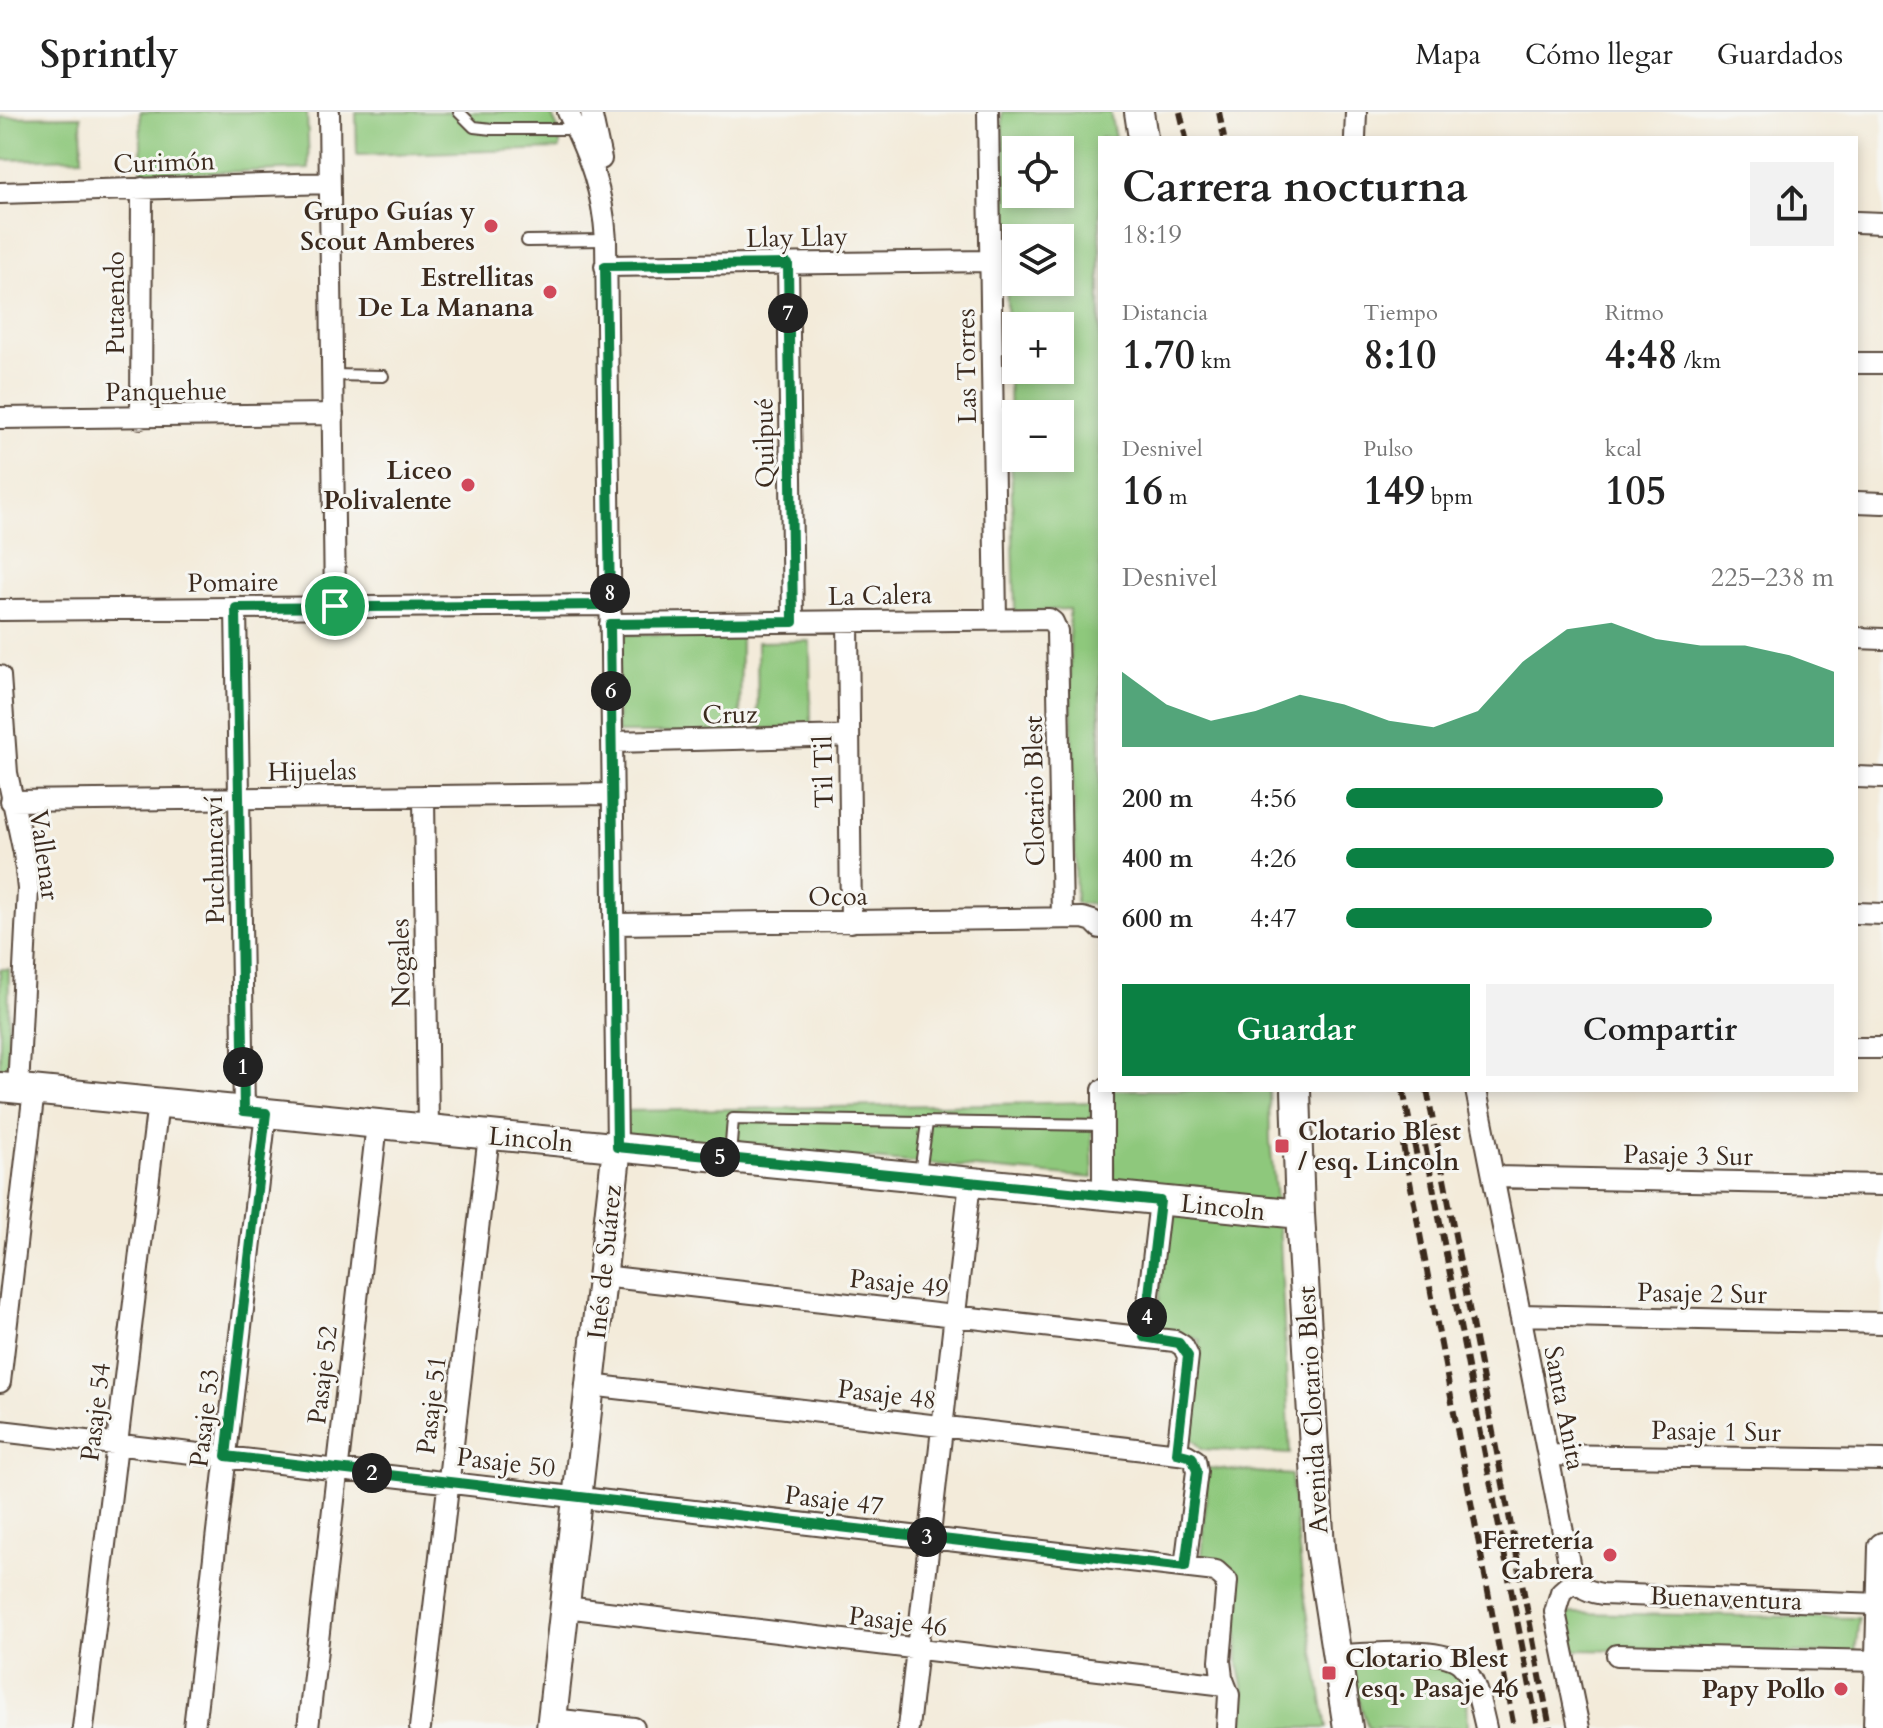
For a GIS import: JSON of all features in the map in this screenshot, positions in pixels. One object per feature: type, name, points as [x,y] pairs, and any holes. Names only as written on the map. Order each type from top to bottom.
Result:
[{"type":"street","points":[[329,112],[335,606]]},
{"type":"street","name":"Inés de Suárez","points":[[552,1723],[617,1147],[605,186],[591,112]]},
{"type":"street","name":"Las Torres","points":[[988,112],[996,619]]},
{"type":"street","points":[[1139,112],[1143,136]]},
{"type":"street","points":[[1355,136],[1356,112]]},
{"type":"street","name":"Inés de Suárez","points":[[572,121],[591,161],[605,219]]},
{"type":"street","name":"Curimón","points":[[0,193],[329,183]]},
{"type":"street","name":"Putaendo","points":[[141,418],[142,188]]},
{"type":"street","points":[[1858,222],[1883,223]]},
{"type":"street","name":"Llay Llay","points":[[605,266],[990,261]]},
{"type":"street","name":"Quilpué","points":[[788,264],[793,622]]},
{"type":"street","points":[[1858,363],[1883,363]]},
{"type":"street","name":"Panquehue","points":[[0,418],[333,414]]},
{"type":"street","points":[[1858,502],[1883,503]]},
{"type":"street","name":"Pomaire","points":[[0,610],[335,606],[610,615]]},
{"type":"street","name":"Puchuncaví","points":[[236,608],[239,798],[255,1112]]},
{"type":"street","name":"La Calera","points":[[610,615],[793,622],[1044,618],[1053,622]]},
{"type":"street","name":"Til Til","points":[[848,621],[851,922]]},
{"type":"street","name":"Clotario Blest","points":[[1053,622],[1057,631],[1062,918]]},
{"type":"street","points":[[1858,638],[1883,639]]},
{"type":"street","name":"Vallenar","points":[[0,676],[11,801],[24,853],[28,889],[0,1382]]},
{"type":"street","name":"Cruz","points":[[612,742],[849,736]]},
{"type":"street","points":[[1858,777],[1883,778]]},
{"type":"street","name":"Hijuelas","points":[[11,801],[612,794]]},
{"type":"street","name":"Nogales","points":[[424,796],[428,1129]]},
{"type":"street","points":[[1858,913],[1883,914]]},
{"type":"street","points":[[1062,918],[1088,919],[1098,926]]},
{"type":"street","name":"Ocoa","points":[[614,924],[1062,918]]},
{"type":"street","points":[[1858,1048],[1883,1048]]},
{"type":"street","name":"Lincoln","points":[[17,1089],[1300,1214]]},
{"type":"street","points":[[1103,1092],[1103,1195]]},
{"type":"street","name":"Avenida Clotario Blest","points":[[1296,1092],[1300,1214],[1320,1548],[1348,1728]]},
{"type":"street","name":"Santa Anita","points":[[1476,1092],[1570,1568],[1575,1580]]},
{"type":"street","name":"Pasaje 54","points":[[83,1728],[158,1102]]},
{"type":"street","name":"Pasaje 53","points":[[194,1728],[226,1456],[255,1112]]},
{"type":"street","name":"Pasaje 52","points":[[308,1728],[377,1124]]},
{"type":"street","name":"Pasaje 51","points":[[420,1728],[489,1135]]},
{"type":"street","name":"Pasaje 3 Sur","points":[[1493,1177],[1883,1185]]},
{"type":"street","points":[[908,1728],[970,1182]]},
{"type":"street","points":[[1144,1337],[1160,1201]]},
{"type":"street","name":"Pasaje 49","points":[[602,1276],[1175,1341],[1186,1349],[1188,1362],[1177,1453]]},
{"type":"street","name":"Pasaje 2 Sur","points":[[1520,1315],[1883,1323]]},
{"type":"street","name":"Pasaje 48","points":[[590,1385],[1177,1453]]},
{"type":"street","name":"Pasaje 50","points":[[0,1431],[577,1497]]},
{"type":"street","points":[[1177,1453],[1192,1457],[1197,1465],[1185,1567]]},
{"type":"street","name":"Pasaje 1 Sur","points":[[1548,1455],[1883,1460]]},
{"type":"street","name":"Pasaje 47","points":[[577,1497],[1216,1571],[1225,1576],[1227,1586],[1220,1661],[1225,1685]]},
{"type":"street","points":[[1880,1726],[1883,1547]]},
{"type":"street","points":[[1575,1580],[1561,1592],[1555,1612],[1579,1728]]},
{"type":"street","name":"Buenaventura","points":[[1575,1580],[1586,1591],[1602,1594],[1882,1604]]},
{"type":"street","name":"Pasaje 46","points":[[565,1607],[1225,1685]]},
{"type":"street","points":[[1337,1655],[1438,1654],[1455,1659],[1472,1683],[1486,1728]]},
{"type":"street","points":[[1617,1655],[1880,1661]]},
{"type":"street","points":[[1225,1685],[1229,1703],[1227,1728]]},
{"type":"street","points":[[552,1723],[634,1728]]},
{"type":"lane","points":[[459,112],[474,127],[547,131],[572,121]]},
{"type":"lane","points":[[527,241],[606,240]]},
{"type":"lane","points":[[332,375],[383,376]]},
{"type":"lane","points":[[729,1158],[733,1119],[1103,1125]]},
{"type":"lane","points":[[919,1177],[927,1123]]},
{"type":"green space","points":[[140,112],[307,112],[309,169],[142,175]]},
{"type":"green space","points":[[356,112],[550,112],[560,133],[560,149],[357,155]]},
{"type":"green space","points":[[1002,112],[1110,112],[1115,136],[1098,136],[1098,905],[1076,903],[1069,609],[1015,612],[1011,472],[1074,472],[1074,400],[1009,400],[1009,384],[1074,384],[1074,312],[1007,312],[1007,296],[1074,296],[1074,224],[1005,224],[1004,208],[1074,208],[1074,136],[1003,136]]},
{"type":"green space","points":[[81,116],[82,158],[2,160],[1,117]]},
{"type":"green space","points":[[618,634],[741,635],[740,733],[617,733]]},
{"type":"green space","points":[[810,641],[811,728],[758,729],[757,642]]},
{"type":"green space","points":[[0,969],[9,969],[8,1070],[0,1069]]},
{"type":"green space","points":[[1112,1092],[1269,1092],[1270,1141],[1280,1239],[1290,1454],[1202,1449],[1189,1436],[1200,1340],[1157,1328],[1168,1191],[1113,1183]]},
{"type":"green space","points":[[1091,1102],[1093,1178],[626,1138],[626,1111]]},
{"type":"green space","points":[[1208,1468],[1291,1475],[1303,1588],[1327,1728],[1242,1728],[1245,1695],[1238,1662],[1235,1578],[1229,1569],[1202,1558]]},
{"type":"green space","points":[[1568,1613],[1859,1618],[1855,1654],[1573,1650]]},
{"type":"green space","points":[[1432,1665],[1453,1670],[1467,1692],[1468,1728],[1368,1728],[1348,1666]]},
{"type":"railway","points":[[1180,112],[1186,136]]},
{"type":"railway","points":[[1219,112],[1224,136]]},
{"type":"railway","points":[[1403,1092],[1418,1162]]},
{"type":"railway","points":[[1427,1092],[1550,1728]]},
{"type":"railway","points":[[1403,1145],[1514,1728]]},
{"type":"railway","points":[[1425,1145],[1538,1728]]},
{"type":"place","name":"Grupo Guías y Scout Amberes","points":[[491,226]]},
{"type":"place","name":"Estrellitas De La Manana","points":[[550,292]]},
{"type":"place","name":"Liceo Polivalente","points":[[468,485]]},
{"type":"place","name":"Clotario Blest / esq. Lincoln","points":[[1282,1146]]},
{"type":"place","name":"Ferretería Cabrera","points":[[1610,1555]]},
{"type":"place","name":"Clotario Blest / esq. Pasaje 46","points":[[1329,1673]]},
{"type":"place","name":"Papy Pollo","points":[[1841,1689]]},
{"type":"route","points":[[788,264],[793,622],[610,624],[617,1147],[1160,1201],[1144,1337],[1175,1341],[1186,1349],[1188,1356],[1177,1453],[1192,1457],[1197,1471],[1185,1567],[226,1456],[266,1113],[244,1111],[236,608],[335,606],[610,605],[605,266],[788,264]]}]
